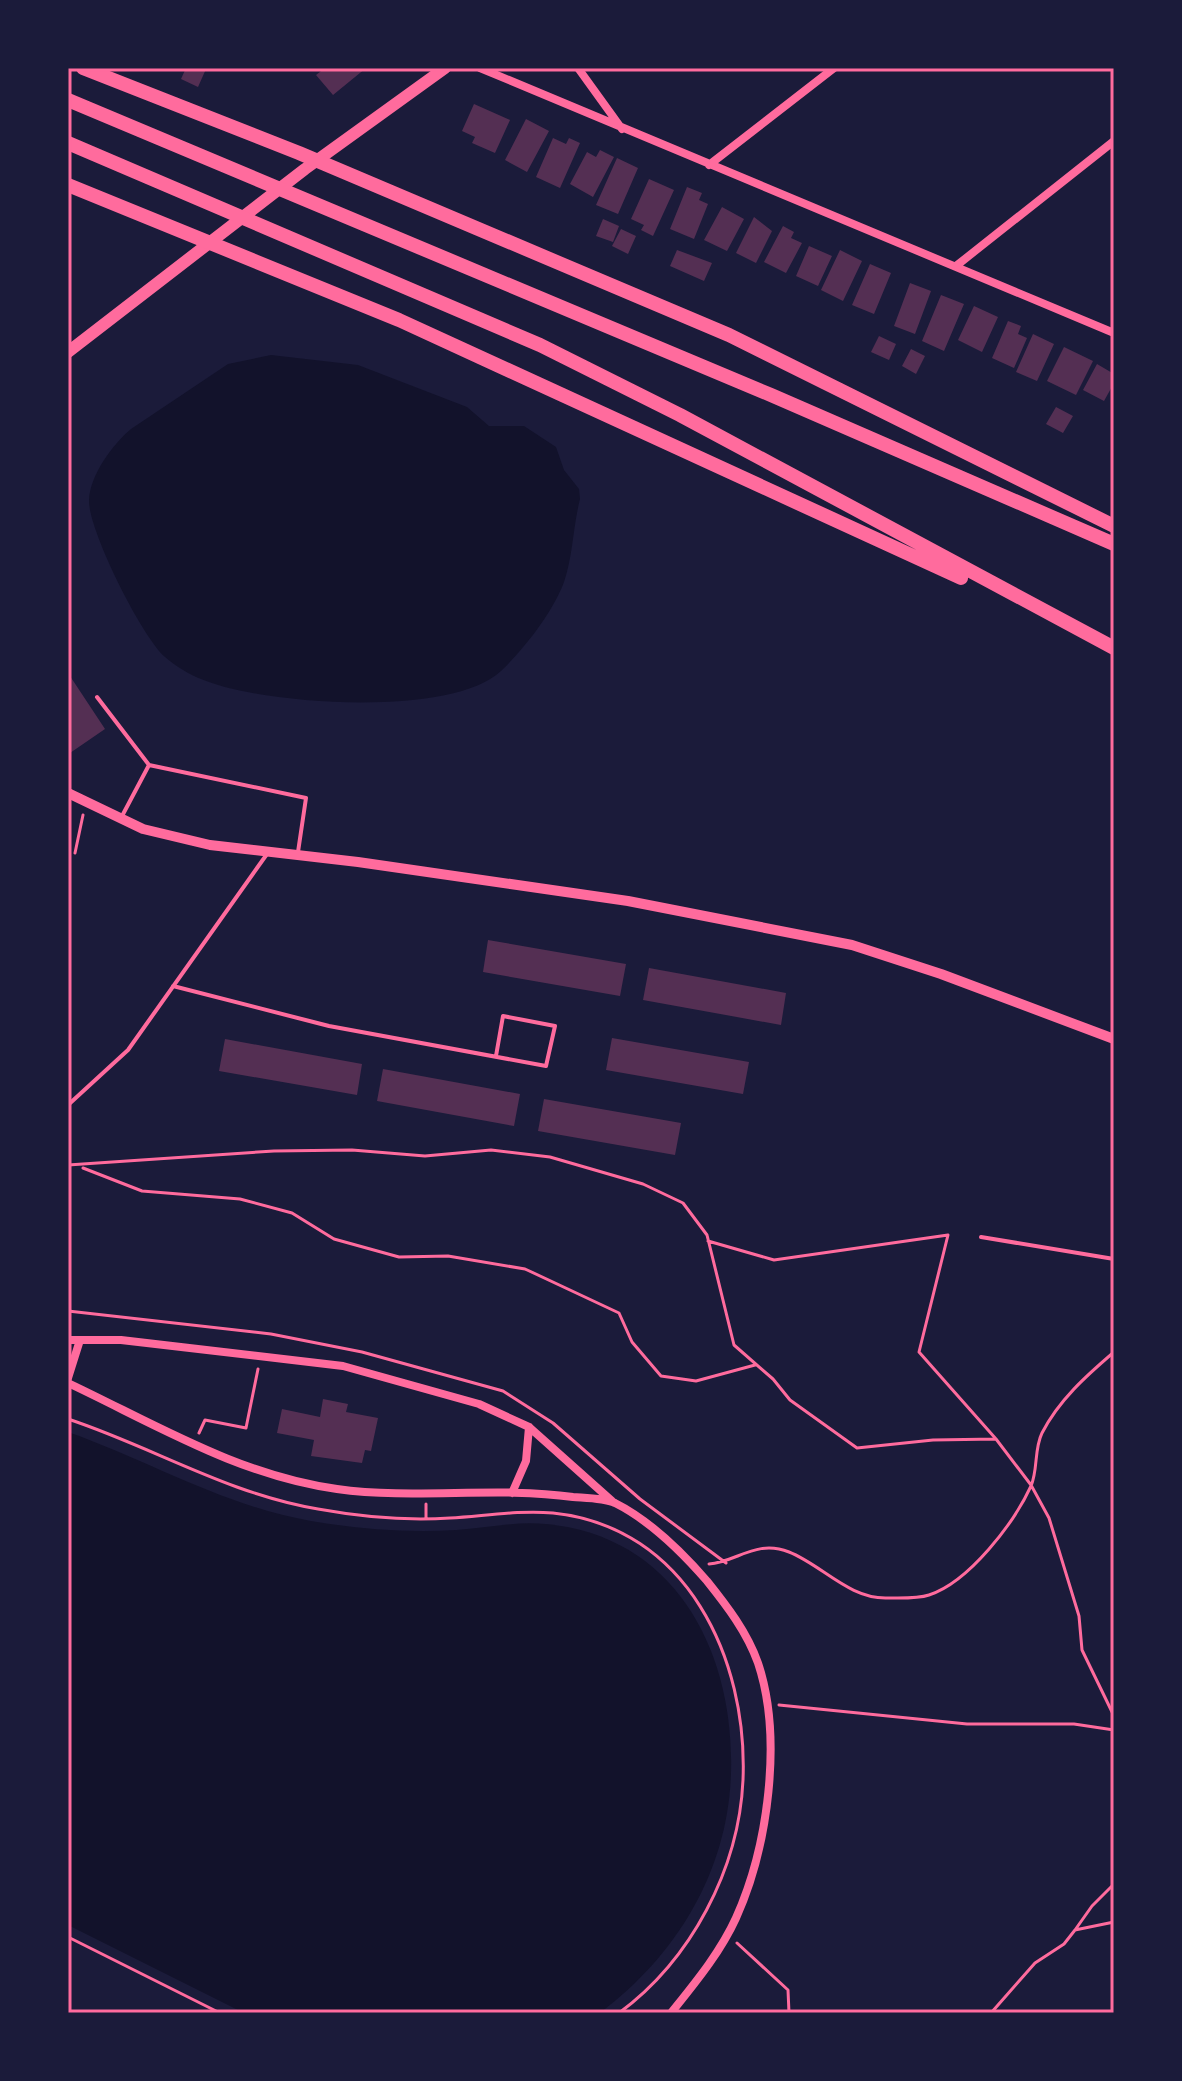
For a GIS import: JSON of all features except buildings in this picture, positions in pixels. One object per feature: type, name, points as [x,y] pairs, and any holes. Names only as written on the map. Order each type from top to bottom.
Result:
[{"type":"highway","points":[[83,68],[311,165],[739,339],[1114,526]]},
{"type":"highway","points":[[68,100],[743,383],[1114,544]]},
{"type":"highway","points":[[68,143],[540,345],[680,415],[1114,648]]},
{"type":"highway","points":[[68,185],[214,238],[419,328],[1097,639]]},
{"type":"main road","points":[[68,352],[214,238],[445,68]]},
{"type":"street","points":[[480,68],[1114,333]]},
{"type":"street","points":[[578,68],[622,129]]},
{"type":"street","points":[[709,165],[834,68]]},
{"type":"street","points":[[956,266],[1114,141]]},
{"type":"street","points":[[68,793],[120,820],[164,836],[628,901],[852,945],[941,974],[1114,1039]]},
{"type":"street","points":[[68,1340],[121,1340],[343,1366],[479,1404],[529,1427],[612,1502],[653,1528],[693,1565],[736,1617],[758,1663],[766,1704],[769,1775],[760,1848],[727,1934],[706,1969],[671,2013]]},
{"type":"street","points":[[80,1340],[68,1381],[240,1465],[341,1490],[512,1493],[612,1502]]},
{"type":"street","points":[[512,1493],[526,1461],[529,1427]]},
{"type":"lane","points":[[97,697],[149,765],[306,798],[297,855]]},
{"type":"lane","points":[[120,820],[149,765]]},
{"type":"lane","points":[[68,1105],[128,1050],[268,852]]},
{"type":"lane","points":[[173,986],[329,1026],[546,1066],[555,1026],[503,1016],[496,1056]]},
{"type":"lane","points":[[981,1237],[1114,1259]]},
{"type":"path","points":[[75,853],[85,803]]},
{"type":"path","points":[[79,1167],[274,1151],[352,1150],[425,1156],[491,1150],[550,1157],[643,1184],[683,1203],[708,1241],[734,1345],[790,1400],[857,1448],[933,1440],[996,1439]]},
{"type":"path","points":[[68,1165],[142,1191],[240,1199],[292,1213],[334,1239],[399,1257],[448,1256],[525,1269],[619,1313],[632,1342],[661,1376],[696,1381],[757,1365]]},
{"type":"path","points":[[708,1241],[774,1260],[948,1235],[919,1352],[996,1439],[1031,1485],[1049,1518],[1079,1616],[1082,1650],[1114,1716]]},
{"type":"path","points":[[693,1565],[726,1563],[737,1553],[754,1549],[789,1552],[834,1582],[882,1599],[929,1595],[952,1583],[985,1555],[1031,1485],[1040,1436],[1064,1398],[1114,1352]]},
{"type":"path","points":[[198,1436],[205,1420],[246,1428],[260,1356]]},
{"type":"path","points":[[68,1419],[185,1469],[273,1500],[345,1514],[407,1519],[524,1512],[576,1517],[618,1531],[641,1545],[688,1586],[717,1633],[736,1690],[744,1761],[737,1826],[718,1885],[693,1933],[648,1988],[619,2013]]},
{"type":"path","points":[[185,1469],[188,1461]]},
{"type":"path","points":[[766,1704],[967,1724],[1074,1724],[1114,1730]]},
{"type":"path","points":[[991,2013],[1035,1963],[1064,1944],[1092,1906],[1114,1884]]},
{"type":"path","points":[[1075,1930],[1114,1922]]},
{"type":"path","points":[[727,1934],[788,1990],[789,2013]]},
{"type":"path","points":[[68,1937],[220,2013]]},
{"type":"shaded area","points":[[271,355],[358,365],[467,407],[489,426],[524,426],[556,447],[564,470],[579,489],[580,499],[567,572],[545,618],[501,671],[477,686],[442,696],[400,701],[309,700],[229,688],[201,679],[173,663],[155,646],[118,582],[97,534],[89,500],[93,480],[110,451],[131,429],[228,364]]},
{"type":"shaded area","points":[[68,1432],[218,1494],[279,1514],[329,1524],[401,1531],[546,1524],[592,1533],[631,1551],[663,1577],[689,1608],[709,1645],[722,1686],[730,1729],[731,1773],[728,1809],[709,1877],[693,1908],[653,1965],[600,2013],[244,2013],[68,1925]]}]
